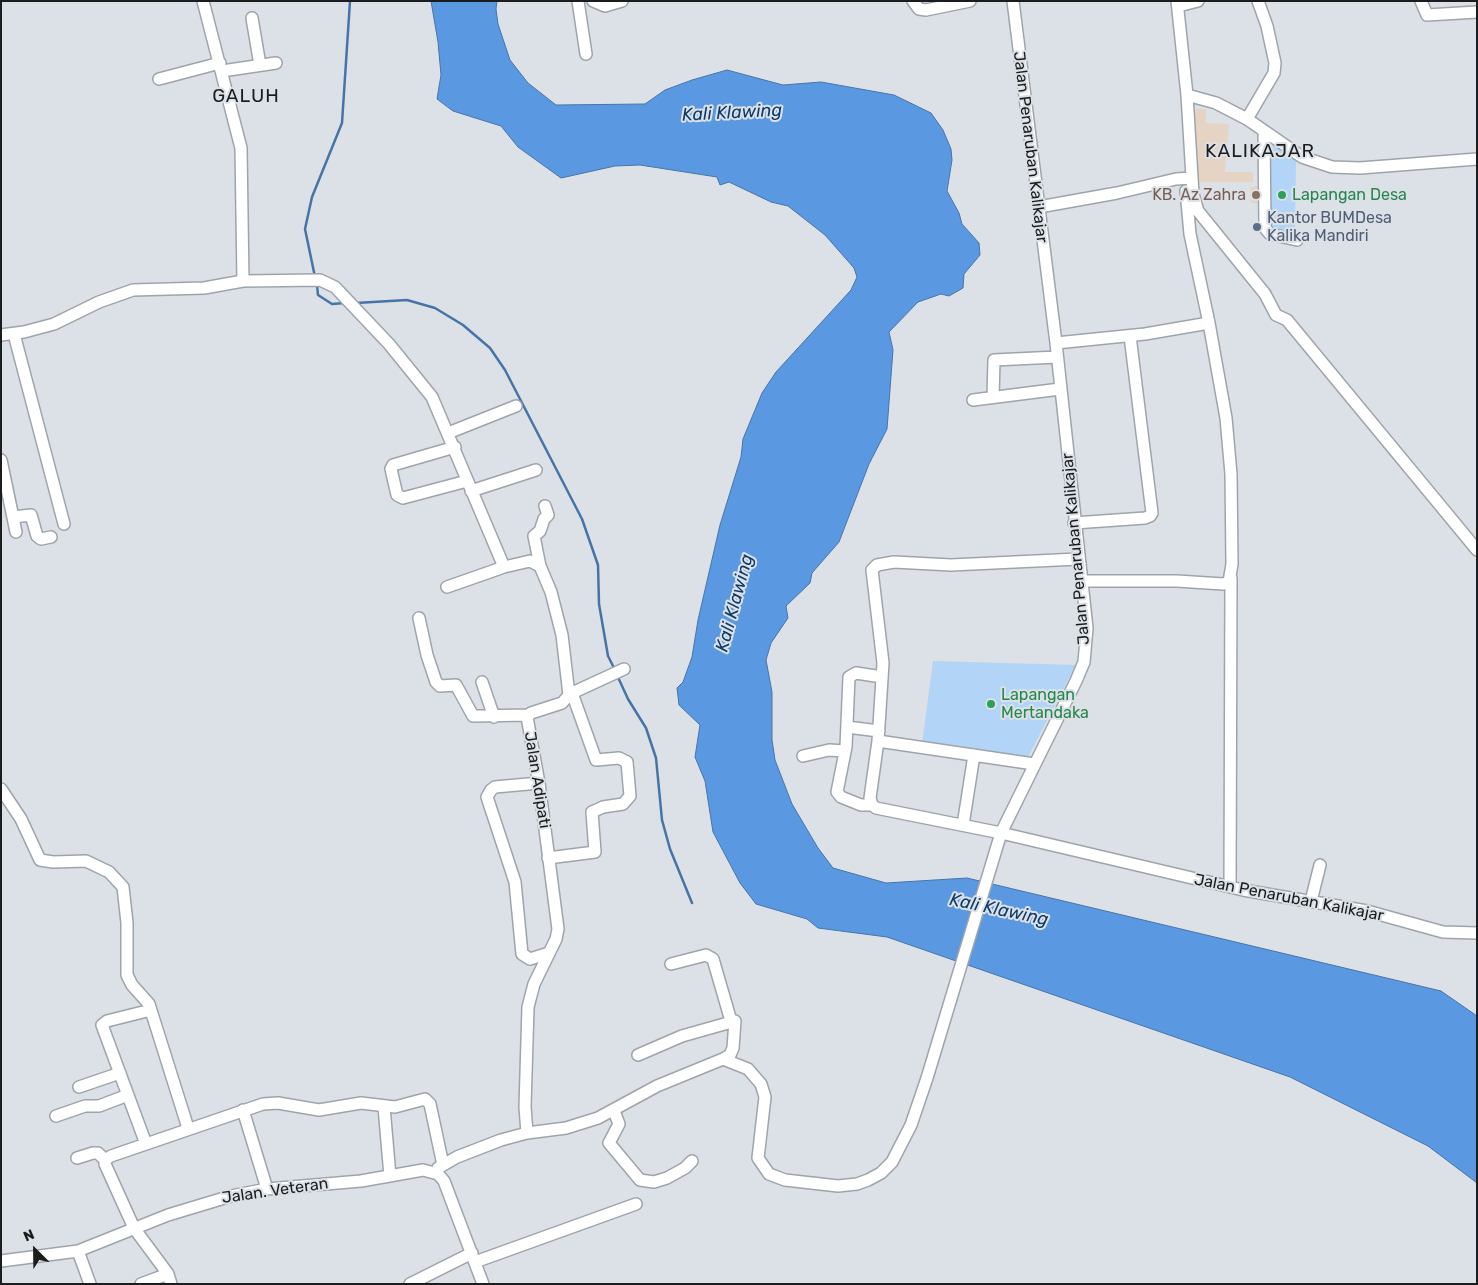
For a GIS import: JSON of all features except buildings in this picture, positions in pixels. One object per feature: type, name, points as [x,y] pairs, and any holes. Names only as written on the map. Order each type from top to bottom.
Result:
[{"type":"street","points":[[203,1],[242,157],[243,281]]},
{"type":"street","points":[[593,1],[605,6],[622,1]]},
{"type":"street","points":[[912,1],[919,9],[926,10],[970,1]]},
{"type":"street","name":"Jalan Penaruban Kalikajar","points":[[1013,1],[1056,343],[1078,560],[1087,628],[1084,662],[1001,833],[1230,887],[1367,911],[1443,932],[1477,933]]},
{"type":"street","points":[[1198,1],[1178,4],[1187,95],[1190,234],[1221,384],[1230,474],[1230,887]]},
{"type":"street","points":[[1247,119],[1274,73],[1275,63],[1267,26],[1258,1]]},
{"type":"street","points":[[1421,1],[1427,14],[1477,12]]},
{"type":"street","points":[[580,2],[586,54]]},
{"type":"street","points":[[252,18],[260,65]]},
{"type":"street","points":[[159,79],[221,67],[276,63]]},
{"type":"street","points":[[1187,95],[1216,103],[1247,119],[1302,157],[1332,167],[1360,168],[1477,159]]},
{"type":"street","points":[[1264,132],[1265,228],[1270,234],[1297,240]]},
{"type":"street","points":[[1039,207],[1189,178]]},
{"type":"street","points":[[1189,178],[1198,211],[1265,294],[1276,314],[1287,320],[1477,550]]},
{"type":"street","points":[[1,335],[14,334],[54,324],[122,292],[204,288],[243,281],[298,279],[328,282],[389,344],[432,397],[455,447],[469,486],[504,567]]},
{"type":"street","points":[[1056,343],[1130,336],[1209,323]]},
{"type":"street","points":[[14,334],[64,524]]},
{"type":"street","points":[[1074,522],[1145,518],[1152,513],[1130,336]]},
{"type":"street","points":[[993,397],[994,360],[1057,357]]},
{"type":"street","points":[[973,400],[1060,389]]},
{"type":"street","points":[[448,432],[516,406]]},
{"type":"street","points":[[455,447],[393,465],[391,469],[397,495],[403,498],[469,486],[536,470]]},
{"type":"street","points":[[1,460],[16,532]]},
{"type":"street","points":[[545,506],[548,515],[540,525],[540,531],[534,536],[540,566],[560,622],[570,692],[596,760],[619,758],[627,762],[630,796],[623,804],[603,806],[592,812],[594,852],[548,858]]},
{"type":"street","points":[[13,517],[31,515],[37,536],[41,539],[51,537]]},
{"type":"street","points":[[872,805],[870,798],[879,736],[882,677],[882,644],[872,575],[874,567],[894,562],[951,565],[1078,560]]},
{"type":"street","points":[[447,587],[504,567],[530,561],[540,566]]},
{"type":"street","points":[[1081,581],[1177,581],[1227,584],[1231,578]]},
{"type":"street","points":[[419,618],[427,655],[438,684],[456,685],[472,716],[528,716]]},
{"type":"street","points":[[570,692],[624,669]]},
{"type":"street","points":[[723,1059],[748,1069],[761,1084],[764,1097],[758,1158],[769,1174],[785,1180],[838,1186],[868,1180],[881,1173],[892,1162],[911,1125],[1001,833],[876,808],[872,805],[861,805],[838,795],[845,751],[849,676],[856,673],[882,677]]},
{"type":"street","points":[[482,682],[494,716]]},
{"type":"street","name":"Jalan Adipati","points":[[528,1133],[525,1107],[528,1007],[534,984],[556,939],[558,929],[539,783],[528,716],[562,702],[567,699],[570,692]]},
{"type":"street","points":[[847,727],[879,736],[974,755],[1034,764]]},
{"type":"street","points":[[803,756],[829,750],[845,751]]},
{"type":"street","points":[[963,825],[974,755]]},
{"type":"street","points":[[539,783],[495,788],[491,790],[487,798],[515,882],[522,954],[530,959],[549,953]]},
{"type":"street","points":[[1,789],[21,818],[40,860],[53,862],[86,861],[109,872],[123,887],[127,923],[126,975],[132,985],[146,999],[151,1010],[188,1128]]},
{"type":"street","points":[[1311,901],[1320,865]]},
{"type":"street","points":[[483,1284],[447,1187],[442,1177],[433,1172],[475,1149],[528,1133],[566,1128],[614,1111],[657,1086],[730,1055],[733,1048],[735,1022],[731,1021],[713,959],[706,955],[671,964]]},
{"type":"street","points":[[146,1144],[103,1023],[151,1010]]},
{"type":"street","points":[[638,1054],[682,1036],[731,1021]]},
{"type":"street","points":[[79,1087],[120,1073]]},
{"type":"street","points":[[56,1116],[85,1106],[99,1106],[128,1095]]},
{"type":"street","points":[[105,1160],[188,1128],[271,1103],[319,1110],[360,1103],[395,1107],[422,1099],[429,1101],[443,1165]]},
{"type":"street","points":[[384,1107],[390,1176]]},
{"type":"street","points":[[243,1110],[267,1189]]},
{"type":"street","points":[[614,1111],[619,1124],[609,1143],[640,1180],[654,1182],[667,1178],[685,1168],[692,1161]]},
{"type":"street","points":[[77,1158],[93,1152],[98,1153],[105,1160],[134,1228],[169,1279],[141,1284]]},
{"type":"street","name":"Jalan. Veteran","points":[[1,1262],[78,1251],[202,1203],[267,1189],[390,1176],[418,1170],[433,1172]]},
{"type":"street","points":[[410,1284],[473,1258],[636,1204]]},
{"type":"street","points":[[78,1251],[90,1284]]},
{"type":"shaded area","points":[[1194,109],[1206,109],[1206,123],[1229,124],[1225,172],[1253,172],[1253,182],[1196,182]]},
{"type":"shaded area","name":"Lapangan Desa","points":[[1268,143],[1296,160],[1295,231],[1268,230]]},
{"type":"shaded area","name":"KB. Az Zahra","points":[[1261,186],[1261,203],[1251,203],[1250,187]]},
{"type":"shaded area","name":"Lapangan Mertandaka","points":[[933,661],[1076,665],[1027,759],[922,744]]},
{"type":"water","name":"Kali Klawing","points":[[431,1],[497,1],[498,24],[510,60],[528,83],[556,105],[645,104],[665,90],[727,70],[783,85],[821,82],[894,95],[931,113],[943,130],[951,149],[952,160],[947,191],[959,213],[962,224],[979,243],[980,255],[964,274],[963,288],[949,296],[941,294],[918,302],[889,332],[893,350],[887,429],[869,464],[839,542],[812,573],[810,583],[786,606],[788,618],[771,643],[766,660],[772,692],[772,740],[775,760],[792,804],[818,848],[833,868],[886,883],[967,878],[1441,991],[1477,1016],[1477,1183],[1428,1146],[1290,1077],[887,937],[818,928],[807,919],[756,904],[740,883],[713,832],[705,781],[695,757],[700,725],[679,705],[677,688],[683,682],[692,657],[698,620],[720,525],[741,457],[743,439],[762,393],[776,372],[851,290],[857,277],[854,268],[825,235],[788,206],[771,202],[729,182],[720,185],[717,177],[640,165],[615,166],[561,178],[518,147],[501,126],[453,111],[437,99],[441,75]]},
{"type":"waterway","points":[[315,277],[305,229],[312,197],[342,123],[350,1]]},
{"type":"waterway","points":[[317,285],[318,295],[332,304],[345,303]]},
{"type":"waterway","points":[[356,303],[407,300],[435,308],[463,325],[490,348],[505,370],[582,519],[598,565],[599,604],[608,656],[615,670]]},
{"type":"waterway","points":[[617,675],[628,699],[646,728],[656,758],[662,820],[670,849],[692,903]]},
{"type":"place","name":"KB. Az Zahra","points":[[1256,195]]},
{"type":"place","name":"Lapangan Desa","points":[[1282,195]]},
{"type":"place","name":"Kantor BUMDesa Kalika Mandiri","points":[[1257,227]]},
{"type":"place","name":"Lapangan Mertandaka","points":[[991,704]]},
{"type":"district","name":"GALUH","points":[[246,97]]},
{"type":"district","name":"KALIKAJAR","points":[[1260,152]]}]
